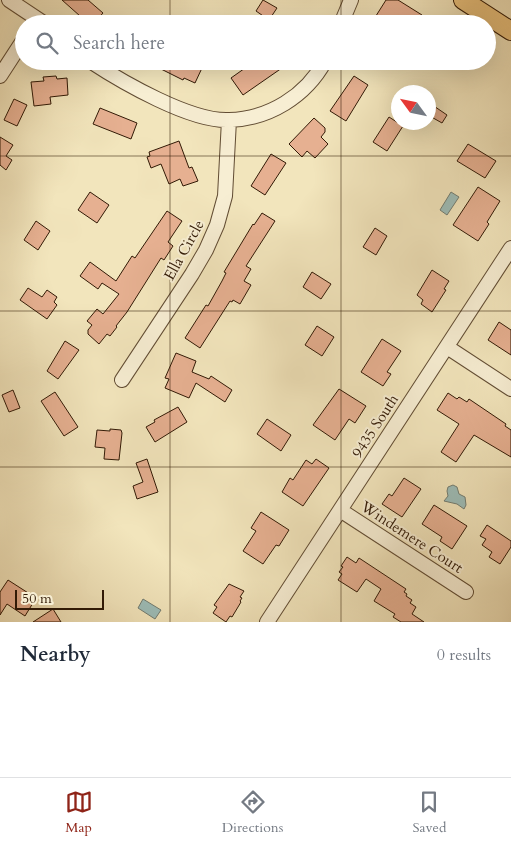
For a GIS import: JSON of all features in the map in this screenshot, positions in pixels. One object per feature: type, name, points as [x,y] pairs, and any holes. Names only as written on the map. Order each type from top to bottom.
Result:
[{"type":"main road","points":[[463,0],[486,15]]},
{"type":"main road","points":[[496,21],[511,31]]},
{"type":"street","points":[[9,0],[29,15]]},
{"type":"street","points":[[345,15],[351,0]]},
{"type":"street","points":[[0,76],[15,53]]},
{"type":"street","points":[[104,70],[168,104],[197,115],[229,120],[260,115],[286,104],[307,87],[319,70]]},
{"type":"street","name":"Ella Circle","points":[[122,380],[192,274],[217,226],[225,196],[229,120]]},
{"type":"street","name":"9435 South","points":[[267,622],[511,248]]},
{"type":"street","points":[[447,347],[511,389]]},
{"type":"street","name":"Windemere Court","points":[[340,510],[466,592]]},
{"type":"water","points":[[451,192],[459,197],[447,215],[440,210]]},
{"type":"water","points":[[453,485],[457,487],[459,494],[465,497],[466,505],[464,509],[457,504],[444,501],[448,496],[448,487]]},
{"type":"water","points":[[143,599],[161,610],[155,619],[138,608]]},
{"type":"building","points":[[62,0],[88,0],[103,13],[101,15],[79,15]]},
{"type":"building","points":[[263,0],[277,8],[272,15],[262,15],[256,11]]},
{"type":"building","points":[[386,0],[398,0],[422,15],[377,15]]},
{"type":"building","points":[[163,70],[201,70],[195,83],[184,78],[183,80]]},
{"type":"building","points":[[242,70],[279,70],[243,95],[231,78]]},
{"type":"building","points":[[56,76],[57,79],[67,78],[68,95],[50,97],[51,104],[34,106],[31,82],[44,81],[43,77]]},
{"type":"building","points":[[354,76],[368,85],[346,121],[330,111]]},
{"type":"building","points":[[14,99],[27,105],[17,126],[4,120]]},
{"type":"building","points":[[436,107],[447,115],[442,123],[436,120]]},
{"type":"building","points":[[100,108],[137,123],[131,139],[93,124]]},
{"type":"building","points":[[389,117],[391,118],[391,130],[400,130],[387,151],[373,142]]},
{"type":"building","points":[[314,118],[325,128],[325,132],[321,137],[328,144],[315,158],[307,151],[302,157],[289,144]]},
{"type":"building","points":[[0,137],[13,145],[6,156],[12,160],[6,170],[0,165]]},
{"type":"building","points":[[179,141],[189,168],[192,167],[198,181],[183,186],[180,179],[169,184],[161,164],[151,168],[147,157],[150,156],[149,152]]},
{"type":"building","points":[[468,144],[496,161],[485,178],[457,161]]},
{"type":"building","points":[[271,154],[286,163],[265,195],[251,186]]},
{"type":"building","points":[[478,187],[500,201],[478,241],[453,225]]},
{"type":"building","points":[[90,192],[109,205],[97,223],[78,210]]},
{"type":"building","points":[[167,211],[182,221],[168,242],[173,246],[164,260],[161,258],[117,327],[110,336],[107,334],[99,344],[88,334],[88,330],[92,325],[87,321],[97,309],[103,314],[119,294],[102,283],[98,289],[80,276],[90,262],[116,281],[132,256],[135,258]]},
{"type":"building","points":[[262,213],[275,221],[246,266],[251,269],[244,281],[251,285],[240,304],[233,300],[232,302],[230,301],[200,348],[185,338],[206,305],[208,306],[226,273],[224,272],[253,224]]},
{"type":"building","points":[[36,221],[50,231],[38,250],[24,240]]},
{"type":"building","points":[[375,228],[387,236],[376,255],[363,247]]},
{"type":"building","points":[[432,270],[449,281],[444,289],[446,290],[432,312],[421,304],[423,300],[417,295]]},
{"type":"building","points":[[312,272],[331,284],[321,299],[303,287]]},
{"type":"building","points":[[28,288],[42,297],[47,290],[57,297],[54,302],[57,305],[47,319],[20,300]]},
{"type":"building","points":[[499,322],[511,330],[511,355],[488,340]]},
{"type":"building","points":[[317,326],[334,337],[322,356],[305,345]]},
{"type":"building","points":[[382,339],[401,351],[387,372],[391,374],[383,386],[361,372]]},
{"type":"building","points":[[65,341],[79,350],[58,379],[47,371]]},
{"type":"building","points":[[176,353],[196,361],[192,372],[209,379],[211,376],[232,390],[225,402],[196,383],[189,398],[165,388],[169,379],[165,378]]},
{"type":"building","points":[[339,389],[366,406],[355,423],[349,419],[335,440],[313,425]]},
{"type":"building","points":[[13,390],[20,408],[9,412],[2,395]]},
{"type":"building","points":[[55,392],[78,427],[64,436],[41,401]]},
{"type":"building","points":[[448,393],[457,399],[459,397],[467,402],[469,399],[506,424],[505,426],[511,430],[511,457],[474,435],[456,462],[441,452],[459,424],[437,410]]},
{"type":"building","points":[[178,407],[187,422],[155,442],[146,427],[155,422],[154,420]]},
{"type":"building","points":[[267,419],[291,435],[281,451],[257,434]]},
{"type":"building","points":[[110,429],[121,430],[122,433],[119,460],[104,459],[105,448],[95,447],[97,430],[110,431]]},
{"type":"building","points":[[147,459],[158,492],[137,499],[133,486],[143,482],[136,463]]},
{"type":"building","points":[[316,459],[329,468],[303,506],[282,492],[290,478],[293,480],[306,460],[312,464]]},
{"type":"building","points":[[404,478],[421,489],[402,517],[382,504],[389,494],[392,496]]},
{"type":"building","points":[[434,505],[467,526],[452,549],[440,541],[442,537],[422,524]]},
{"type":"building","points":[[261,512],[289,530],[279,546],[276,545],[263,564],[243,551],[256,531],[251,528]]},
{"type":"building","points":[[487,525],[511,541],[511,547],[500,564],[489,557],[492,552],[482,545],[486,539],[480,536]]},
{"type":"building","points":[[347,557],[356,563],[359,558],[406,589],[404,592],[407,594],[406,596],[412,600],[410,603],[416,607],[412,614],[424,622],[401,622],[393,617],[395,614],[374,601],[381,589],[366,579],[357,592],[338,580],[342,574],[339,572],[343,567],[341,566]]},
{"type":"building","points":[[8,580],[36,598],[25,616],[7,604],[0,615],[0,592]]},
{"type":"building","points":[[229,584],[244,591],[240,597],[242,598],[241,602],[232,617],[230,616],[226,622],[213,613],[217,607],[214,605]]},
{"type":"building","points":[[53,609],[61,622],[33,622]]}]
